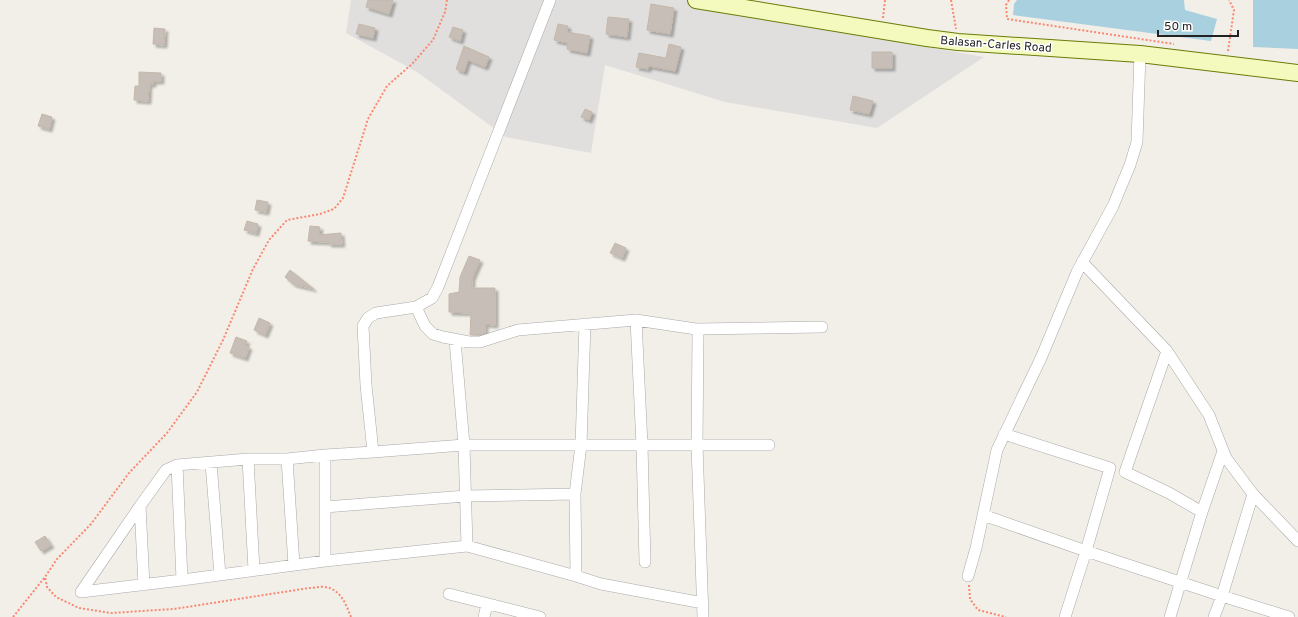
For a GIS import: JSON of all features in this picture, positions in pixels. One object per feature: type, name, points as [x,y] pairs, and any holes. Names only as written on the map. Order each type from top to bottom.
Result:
[{"type":"main road","name":"Balasan-Carles Road","points":[[696,0],[881,31],[958,42],[1140,54],[1298,73]]},
{"type":"street","points":[[372,452],[366,385],[363,326],[368,318],[376,313],[416,307],[432,298],[438,287],[550,0]]},
{"type":"street","points":[[968,576],[997,450],[1041,358],[1077,272],[1113,206],[1130,165],[1137,142],[1140,54]]},
{"type":"street","points":[[1082,262],[1167,351],[1209,415],[1226,458],[1253,494],[1298,541]]},
{"type":"street","points":[[416,307],[425,326],[433,334],[455,340],[480,342],[518,330],[636,320],[696,330],[822,327]]},
{"type":"street","points":[[636,320],[642,445],[645,562]]},
{"type":"street","points":[[576,576],[575,494],[581,445],[585,324]]},
{"type":"street","points":[[696,330],[698,334],[697,445],[703,617]]},
{"type":"street","points":[[455,340],[464,445],[467,546]]},
{"type":"street","points":[[1125,472],[1167,351]]},
{"type":"street","points":[[1004,434],[1125,472],[1169,493],[1202,512]]},
{"type":"street","points":[[703,603],[601,584],[467,546],[325,560],[144,585],[81,592],[166,470],[177,465],[248,459],[287,459],[464,445],[769,445]]},
{"type":"street","points":[[1170,617],[1202,512],[1223,451]]},
{"type":"street","points":[[325,455],[325,560]]},
{"type":"street","points":[[248,459],[254,570]]},
{"type":"street","points":[[287,459],[294,565]]},
{"type":"street","points":[[211,463],[220,575]]},
{"type":"street","points":[[177,465],[182,580]]},
{"type":"street","points":[[1065,617],[1110,468]]},
{"type":"street","points":[[325,507],[466,496],[575,494]]},
{"type":"street","points":[[1214,617],[1222,596],[1253,494]]},
{"type":"street","points":[[140,506],[144,585]]},
{"type":"street","points":[[983,515],[1086,551],[1289,617]]},
{"type":"street","points":[[449,594],[540,617]]},
{"type":"street","points":[[484,617],[487,604]]},
{"type":"path","points":[[13,617],[45,577],[57,559],[91,524],[129,473],[167,433],[197,392],[223,340],[253,269],[269,240],[287,220],[334,210],[343,198],[368,119],[387,86],[412,64],[433,40],[445,12],[447,0]]},
{"type":"path","points":[[881,31],[885,0]]},
{"type":"path","points":[[951,0],[958,42]]},
{"type":"path","points":[[1009,0],[1006,5],[1007,18],[1175,44]]},
{"type":"path","points":[[1228,64],[1234,10],[1229,0]]},
{"type":"path","points":[[968,576],[970,599],[974,606],[978,610],[1006,617]]},
{"type":"path","points":[[45,577],[47,587],[56,597],[79,608],[111,613],[174,608],[309,588],[326,587],[339,593],[351,617]]},
{"type":"shaded area","points":[[351,0],[742,0],[739,13],[984,57],[877,128],[725,102],[605,65],[591,153],[506,137],[417,72],[346,33]]},
{"type":"water","points":[[1017,0],[1184,0],[1185,10],[1217,19],[1211,41],[1013,15],[1014,4]]},
{"type":"water","points":[[1253,0],[1298,0],[1298,49],[1253,47]]},
{"type":"building","points":[[368,0],[393,0],[389,14],[366,7]]},
{"type":"building","points":[[651,4],[674,8],[670,34],[647,30]]},
{"type":"building","points":[[608,17],[629,19],[627,37],[606,34]]},
{"type":"building","points":[[359,24],[375,28],[373,38],[356,34]]},
{"type":"building","points":[[558,24],[568,26],[567,32],[590,36],[587,53],[567,49],[568,43],[554,40]]},
{"type":"building","points":[[453,27],[463,30],[460,41],[449,37]]},
{"type":"building","points":[[154,28],[165,29],[164,45],[153,44]]},
{"type":"building","points":[[669,44],[681,47],[675,71],[649,66],[648,69],[636,67],[639,53],[666,58]]},
{"type":"building","points":[[464,46],[489,57],[485,67],[468,60],[464,72],[456,69]]},
{"type":"building","points":[[872,52],[892,52],[892,68],[872,68]]},
{"type":"building","points":[[139,72],[161,73],[161,81],[153,81],[153,84],[149,84],[148,101],[134,100],[135,86],[139,86]]},
{"type":"building","points":[[853,96],[873,101],[869,114],[850,110]]},
{"type":"building","points":[[585,109],[592,112],[589,120],[581,117]]},
{"type":"building","points":[[42,114],[52,117],[49,129],[38,126]]},
{"type":"building","points":[[257,200],[268,202],[266,212],[255,210]]},
{"type":"building","points":[[247,221],[258,224],[256,233],[244,230]]},
{"type":"building","points":[[310,226],[320,227],[319,235],[341,233],[342,244],[308,241]]},
{"type":"building","points":[[615,243],[626,248],[622,258],[610,253]]},
{"type":"building","points":[[469,256],[480,260],[472,278],[472,288],[495,288],[495,325],[485,324],[485,333],[479,335],[470,335],[471,313],[449,312],[449,294],[459,292],[460,277]]},
{"type":"building","points":[[290,270],[314,289],[293,284],[285,277]]},
{"type":"building","points":[[259,318],[270,323],[265,335],[254,330]]},
{"type":"building","points":[[236,337],[247,341],[245,345],[249,347],[245,358],[230,353]]},
{"type":"building","points":[[45,536],[51,545],[41,551],[35,542]]}]
